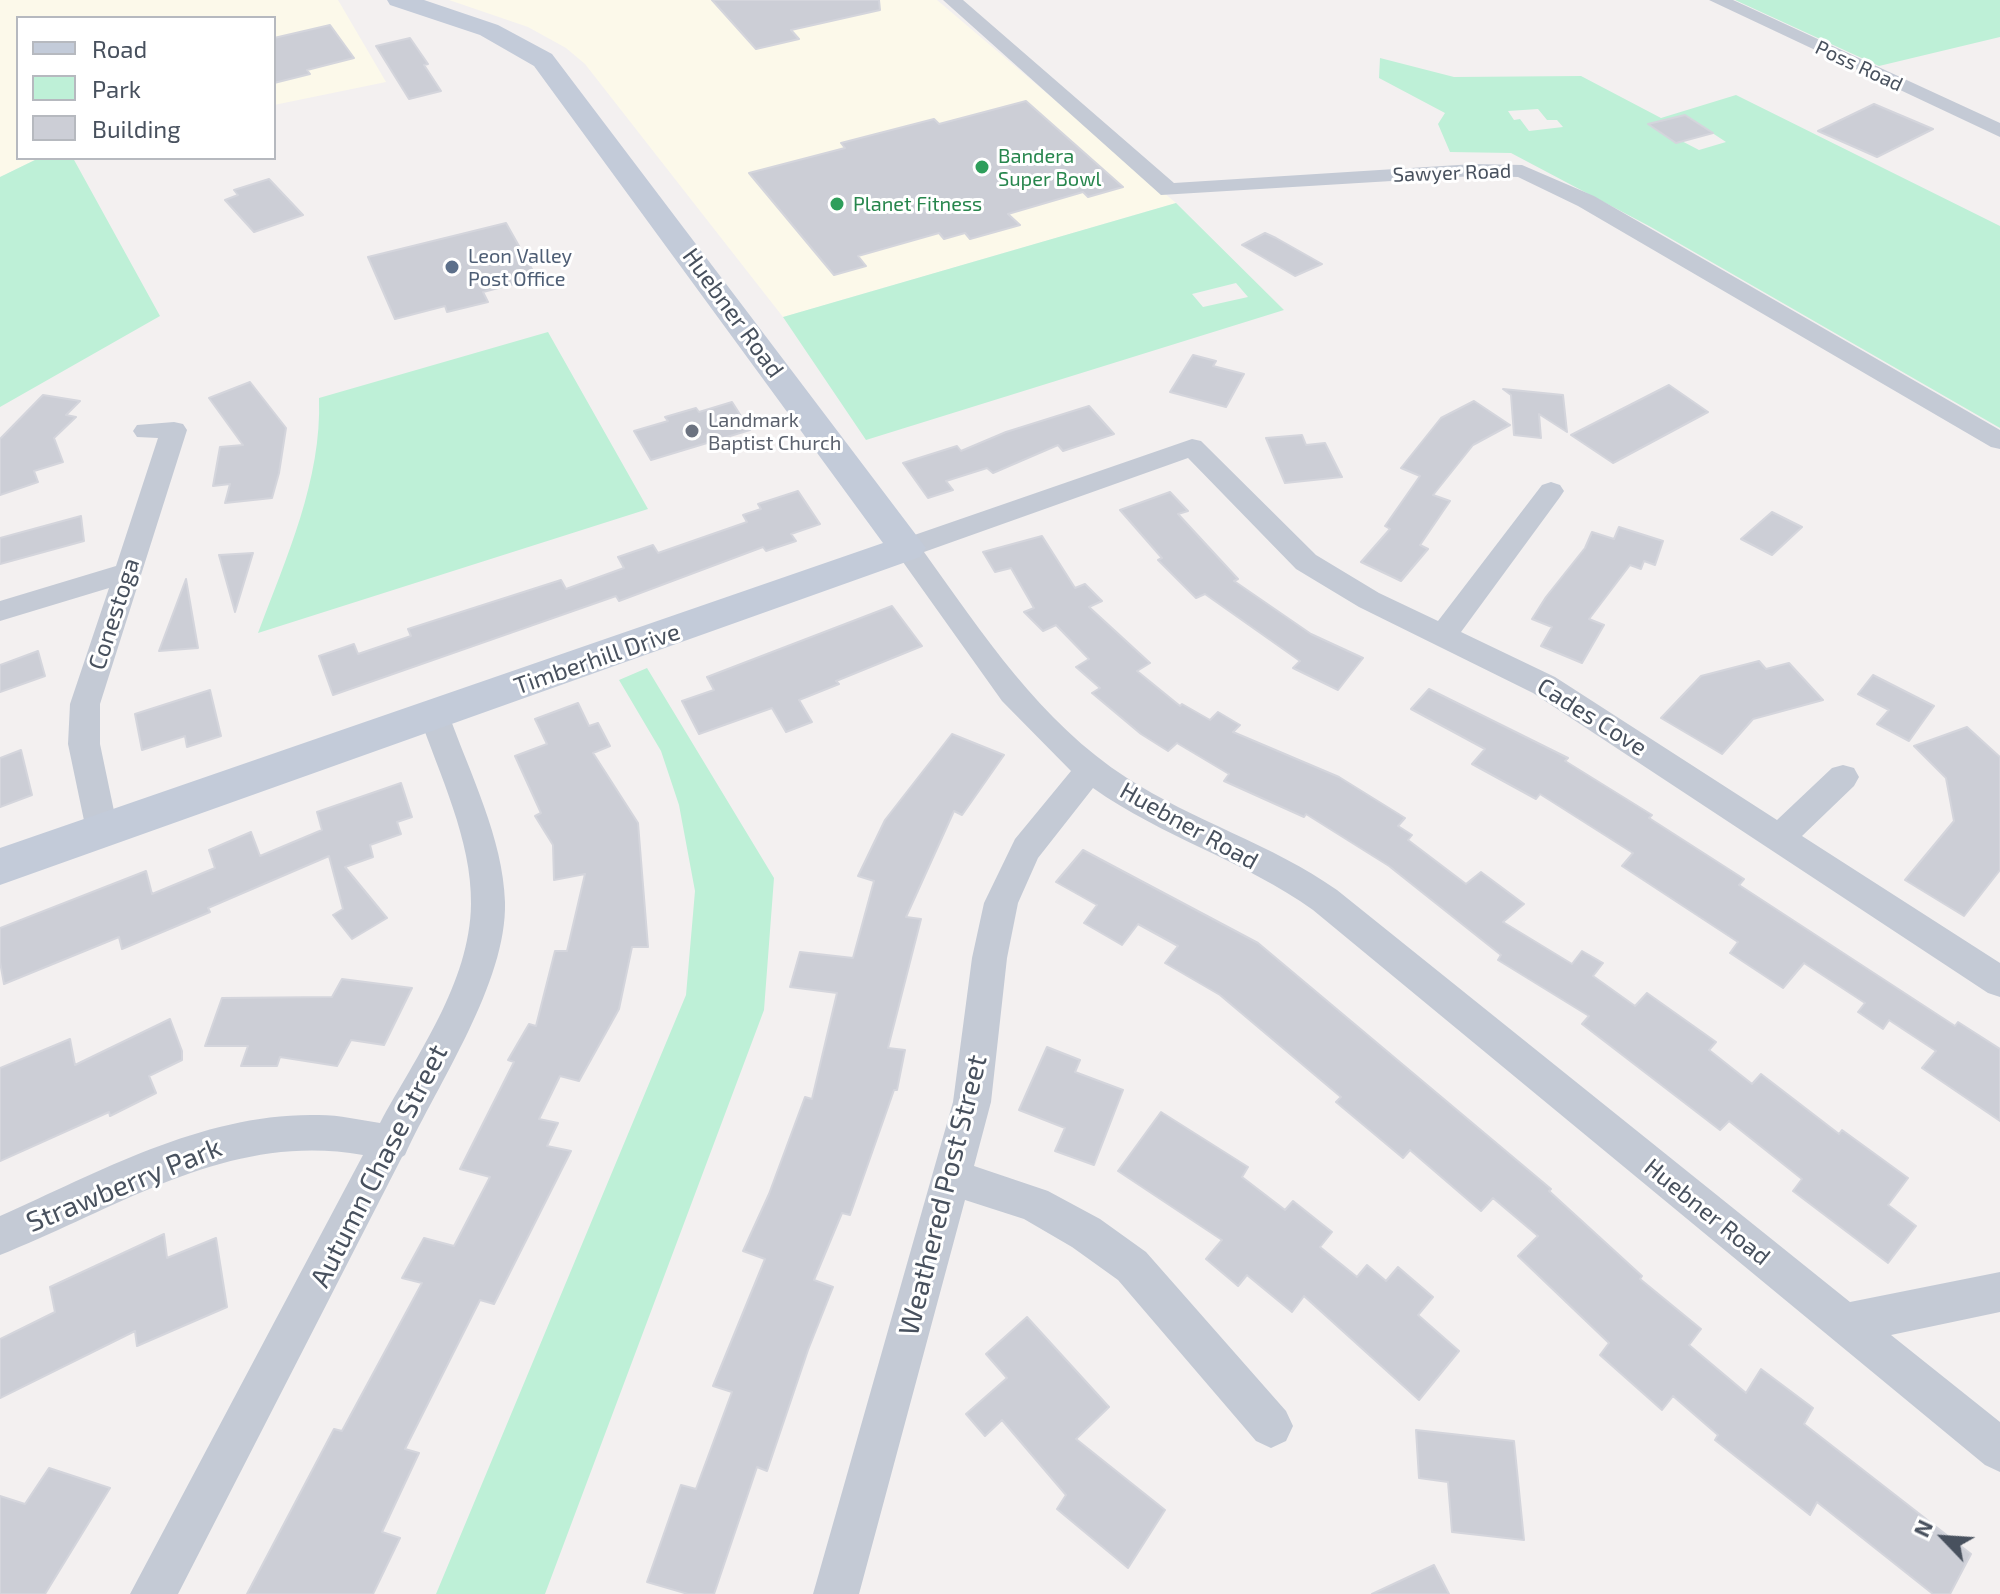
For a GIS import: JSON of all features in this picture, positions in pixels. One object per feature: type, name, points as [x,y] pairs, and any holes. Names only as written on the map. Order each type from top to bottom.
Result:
[{"type":"street","name":"Huebner Road","points":[[399,0],[489,30],[543,60],[1023,707],[1053,739],[1090,770],[1155,813],[1308,889],[1341,913],[2000,1450]]},
{"type":"street","name":"Sawyer Road","points":[[952,0],[1169,190],[1474,170],[1522,171],[1586,201],[2000,441]]},
{"type":"street","name":"Poss Road","points":[[1718,0],[2000,131]]},
{"type":"street","name":"Conestoga","points":[[102,830],[84,744],[85,704],[174,430],[146,431]]},
{"type":"street","name":"Timberhill Drive","points":[[0,867],[1192,447]]},
{"type":"street","name":"Cades Cove","points":[[1192,447],[1306,562],[1369,600],[1544,685],[2000,982]]},
{"type":"street","points":[[1444,634],[1551,491]]},
{"type":"street","points":[[0,611],[128,572]]},
{"type":"street","name":"Autumn Chase Street","points":[[153,1594],[468,993],[482,949],[488,903],[482,861],[434,715]]},
{"type":"street","name":"Weathered Post Street","points":[[836,1594],[951,1177],[980,1059],[995,918],[1010,877],[1030,842],[1090,770]]},
{"type":"street","points":[[1781,837],[1843,777]]},
{"type":"street","name":"Strawberry Park","points":[[0,1236],[196,1150],[258,1135],[319,1132],[392,1143]]},
{"type":"street","points":[[951,1177],[1034,1204],[1086,1233],[1132,1266],[1271,1426]]},
{"type":"street","points":[[1843,1324],[2000,1292]]},
{"type":"shaded area","points":[[0,0],[338,0],[386,82],[276,105],[276,16],[16,16],[16,160],[35,160],[0,177]]},
{"type":"shaded area","points":[[449,0],[937,0],[1176,203],[783,317],[585,64],[566,48],[528,27]]},
{"type":"green space","points":[[1735,0],[2000,0],[2000,37],[1879,66]]},
{"type":"green space","points":[[1380,58],[1454,77],[1581,76],[1661,118],[1736,95],[2000,226],[2000,428],[1649,226],[1511,153],[1450,152],[1438,124],[1445,113],[1379,78]],"holes":[[[1538,109],[1547,120],[1557,120],[1563,127],[1529,131],[1520,119],[1514,120],[1508,111]],[[1685,115],[1726,142],[1699,150],[1649,124]]]},
{"type":"green space","points":[[35,160],[74,160],[160,316],[0,407],[0,177]]},
{"type":"green space","points":[[1176,203],[1284,310],[866,440],[783,317]],"holes":[[[1236,283],[1248,297],[1203,307],[1192,294]]]},
{"type":"green space","points":[[548,332],[648,509],[258,633],[308,489],[315,459],[319,398]]},
{"type":"green space","points":[[647,668],[774,878],[764,1010],[545,1594],[436,1594],[686,995],[695,891],[679,805],[661,751],[619,680]]},
{"type":"building","points":[[712,0],[879,0],[880,10],[791,30],[799,39],[756,49]]},
{"type":"building","points":[[330,25],[354,58],[307,70],[310,74],[276,82],[276,38]]},
{"type":"building","points":[[410,38],[428,64],[424,65],[441,91],[409,99],[376,46]]},
{"type":"building","name":"Bandera Super Bowl","points":[[1026,101],[1123,187],[1088,197],[1083,192],[1008,214],[1020,225],[970,239],[965,233],[944,239],[939,233],[858,256],[866,266],[834,275],[749,173],[845,148],[841,143],[934,119],[939,124]]},
{"type":"building","points":[[1874,104],[1933,129],[1877,157],[1818,131]]},
{"type":"building","points":[[1685,115],[1713,133],[1676,143],[1648,124]]},
{"type":"building","points":[[269,179],[303,215],[254,232],[225,200],[238,195],[234,190]]},
{"type":"building","name":"Leon Valley Post Office","points":[[506,223],[537,278],[483,292],[488,302],[447,312],[445,306],[395,319],[368,257]]},
{"type":"building","points":[[1265,233],[1322,264],[1295,276],[1242,245]]},
{"type":"building","points":[[1193,355],[1216,361],[1213,366],[1244,374],[1226,407],[1170,392]]},
{"type":"building","points":[[250,382],[286,428],[279,473],[272,498],[225,503],[230,484],[213,486],[220,447],[243,445],[209,398]]},
{"type":"building","points":[[1669,385],[1708,412],[1613,463],[1571,435]]},
{"type":"building","points":[[1503,389],[1563,395],[1567,432],[1539,414],[1541,438],[1514,435],[1511,395]]},
{"type":"building","points":[[43,395],[80,401],[66,415],[76,417],[54,438],[63,462],[34,471],[38,482],[0,495],[0,439]]},
{"type":"building","points":[[1474,401],[1510,425],[1473,445],[1433,495],[1450,501],[1420,545],[1428,549],[1401,581],[1361,562],[1390,529],[1385,526],[1420,476],[1401,468],[1441,418]]},
{"type":"building","name":"Landmark Baptist Church","points":[[732,402],[750,430],[651,460],[634,431],[668,421],[665,417],[696,408],[699,412]]},
{"type":"building","points":[[1089,406],[1114,434],[1063,451],[1058,445],[993,473],[987,468],[946,481],[953,490],[928,498],[903,463],[957,446],[961,451],[1006,432]]},
{"type":"building","points":[[1302,435],[1306,445],[1325,443],[1342,477],[1285,483],[1266,438]]},
{"type":"building","points":[[798,491],[820,524],[791,534],[796,541],[766,551],[763,547],[619,601],[616,596],[333,695],[319,656],[354,644],[358,654],[411,636],[408,629],[561,580],[566,589],[624,568],[618,557],[653,545],[658,553],[747,522],[743,515],[761,509],[758,504]]},
{"type":"building","points":[[1170,492],[1188,511],[1178,514],[1238,579],[1234,581],[1311,634],[1363,658],[1338,690],[1293,668],[1300,661],[1205,594],[1196,598],[1158,560],[1162,558],[1120,510]]},
{"type":"building","points":[[1772,512],[1802,527],[1772,555],[1741,539]]},
{"type":"building","points":[[81,516],[84,541],[0,564],[0,538]]},
{"type":"building","points":[[1619,527],[1663,541],[1655,565],[1644,561],[1641,569],[1630,565],[1589,619],[1604,625],[1582,663],[1541,646],[1552,627],[1532,619],[1546,597],[1585,548],[1592,532],[1614,539]]},
{"type":"building","points":[[1042,536],[1075,588],[1085,584],[1102,601],[1089,607],[1150,663],[1137,671],[1180,706],[1182,704],[1210,720],[1218,712],[1240,725],[1233,732],[1339,777],[1405,818],[1398,826],[1412,835],[1408,840],[1466,884],[1481,872],[1524,904],[1503,922],[1572,964],[1582,951],[1603,963],[1593,976],[1635,1006],[1647,993],[1716,1042],[1709,1050],[1752,1084],[1761,1074],[1839,1134],[1842,1130],[1908,1178],[1888,1205],[1916,1226],[1888,1263],[1793,1191],[1802,1179],[1729,1121],[1720,1130],[1582,1024],[1589,1016],[1498,960],[1501,955],[1389,866],[1306,814],[1304,817],[1224,781],[1229,774],[1177,743],[1168,751],[1141,734],[1092,693],[1100,688],[1076,667],[1089,659],[1056,625],[1043,631],[1024,612],[1034,608],[1011,568],[995,572],[983,552]]},
{"type":"building","points":[[253,553],[235,612],[219,555]]},
{"type":"building","points":[[186,579],[198,648],[159,651]]},
{"type":"building","points":[[892,606],[922,646],[836,681],[839,684],[799,700],[812,722],[786,732],[772,708],[699,734],[682,701],[714,690],[707,677]]},
{"type":"building","points":[[38,651],[45,676],[0,692],[0,665]]},
{"type":"building","points":[[1759,661],[1766,669],[1789,663],[1823,700],[1753,719],[1722,754],[1661,718],[1701,676]]},
{"type":"building","points":[[1873,675],[1934,706],[1909,741],[1877,724],[1889,710],[1858,694]]},
{"type":"building","points":[[1429,689],[1568,758],[1565,761],[1652,815],[1649,818],[1744,879],[1739,885],[1955,1026],[1958,1022],[2000,1049],[2000,1121],[1922,1068],[1936,1051],[1889,1020],[1883,1029],[1858,1012],[1865,1003],[1804,963],[1783,988],[1730,953],[1738,942],[1622,866],[1633,853],[1540,794],[1536,799],[1472,764],[1485,749],[1411,709]]},
{"type":"building","points":[[210,690],[221,736],[187,747],[185,736],[142,750],[135,714]]},
{"type":"building","points":[[578,703],[589,726],[598,723],[610,746],[593,753],[638,823],[648,947],[632,947],[619,1009],[579,1081],[560,1076],[539,1119],[558,1123],[547,1146],[571,1151],[494,1304],[480,1300],[405,1449],[419,1453],[382,1532],[400,1538],[373,1594],[247,1594],[334,1429],[342,1431],[422,1283],[402,1278],[424,1238],[454,1246],[490,1177],[460,1169],[514,1062],[508,1060],[529,1024],[536,1026],[555,951],[567,951],[585,874],[554,880],[553,845],[535,816],[541,813],[515,756],[547,744],[535,719]]},
{"type":"building","points":[[1967,727],[2000,757],[2000,870],[1964,916],[1905,880],[1954,821],[1946,778],[1914,746]]},
{"type":"building","points":[[952,734],[1004,755],[962,815],[954,811],[906,917],[921,919],[888,1048],[905,1050],[897,1090],[894,1090],[850,1215],[842,1213],[814,1280],[833,1287],[767,1471],[757,1467],[714,1594],[688,1594],[647,1582],[681,1485],[696,1489],[732,1392],[713,1386],[765,1259],[743,1251],[769,1194],[805,1097],[812,1099],[837,993],[790,987],[800,952],[853,958],[874,881],[858,876],[885,820]]},
{"type":"building","points":[[21,750],[32,795],[0,807],[0,758]]},
{"type":"building","points":[[401,783],[412,817],[397,822],[401,834],[370,845],[373,857],[345,867],[387,918],[352,939],[333,915],[343,909],[329,856],[122,949],[119,937],[4,984],[0,962],[0,928],[146,871],[152,894],[215,868],[209,850],[251,832],[260,856],[322,830],[317,812]]},
{"type":"building","points":[[1083,850],[1258,943],[1551,1189],[1549,1191],[1642,1276],[1640,1279],[1701,1329],[1689,1345],[1746,1393],[1761,1369],[1813,1408],[1804,1424],[1971,1554],[1950,1594],[1933,1594],[1817,1502],[1810,1515],[1715,1440],[1718,1435],[1673,1396],[1662,1410],[1600,1355],[1609,1343],[1518,1256],[1538,1236],[1493,1198],[1481,1211],[1410,1150],[1403,1158],[1336,1102],[1341,1097],[1220,995],[1165,963],[1178,946],[1138,924],[1122,945],[1084,923],[1097,905],[1056,882]]},
{"type":"building","points":[[342,979],[412,988],[384,1045],[351,1040],[337,1066],[280,1057],[277,1066],[241,1066],[248,1046],[205,1046],[222,998],[332,997]]},
{"type":"building","points":[[170,1019],[182,1051],[182,1060],[149,1076],[156,1093],[110,1116],[109,1112],[0,1161],[0,1068],[70,1039],[75,1065]]},
{"type":"building","points":[[1047,1047],[1080,1060],[1075,1072],[1123,1090],[1094,1165],[1055,1151],[1065,1128],[1019,1110]]},
{"type":"building","points":[[1161,1112],[1248,1167],[1242,1177],[1285,1210],[1293,1201],[1332,1232],[1320,1247],[1357,1277],[1367,1265],[1386,1281],[1398,1267],[1433,1297],[1418,1315],[1459,1351],[1419,1400],[1304,1296],[1292,1312],[1247,1275],[1238,1286],[1206,1259],[1222,1240],[1118,1171]]},
{"type":"building","points":[[164,1234],[167,1258],[216,1238],[227,1307],[137,1346],[135,1331],[0,1398],[0,1339],[55,1312],[50,1287]]},
{"type":"building","points":[[1027,1317],[1109,1407],[1076,1439],[1165,1510],[1128,1568],[1057,1509],[1066,1495],[1002,1420],[985,1436],[966,1414],[1007,1378],[986,1354]]},
{"type":"building","points":[[1416,1430],[1514,1441],[1524,1540],[1452,1532],[1448,1482],[1419,1478]]},
{"type":"building","points":[[49,1468],[110,1488],[45,1594],[0,1594],[0,1496],[25,1504]]},
{"type":"building","points":[[1434,1565],[1449,1594],[1372,1594]]},
{"type":"place","name":"Bandera Super Bowl","points":[[982,167]]},
{"type":"place","name":"Planet Fitness","points":[[837,204]]},
{"type":"place","name":"Leon Valley Post Office","points":[[452,267]]},
{"type":"place","name":"Landmark Baptist Church","points":[[692,431]]}]
